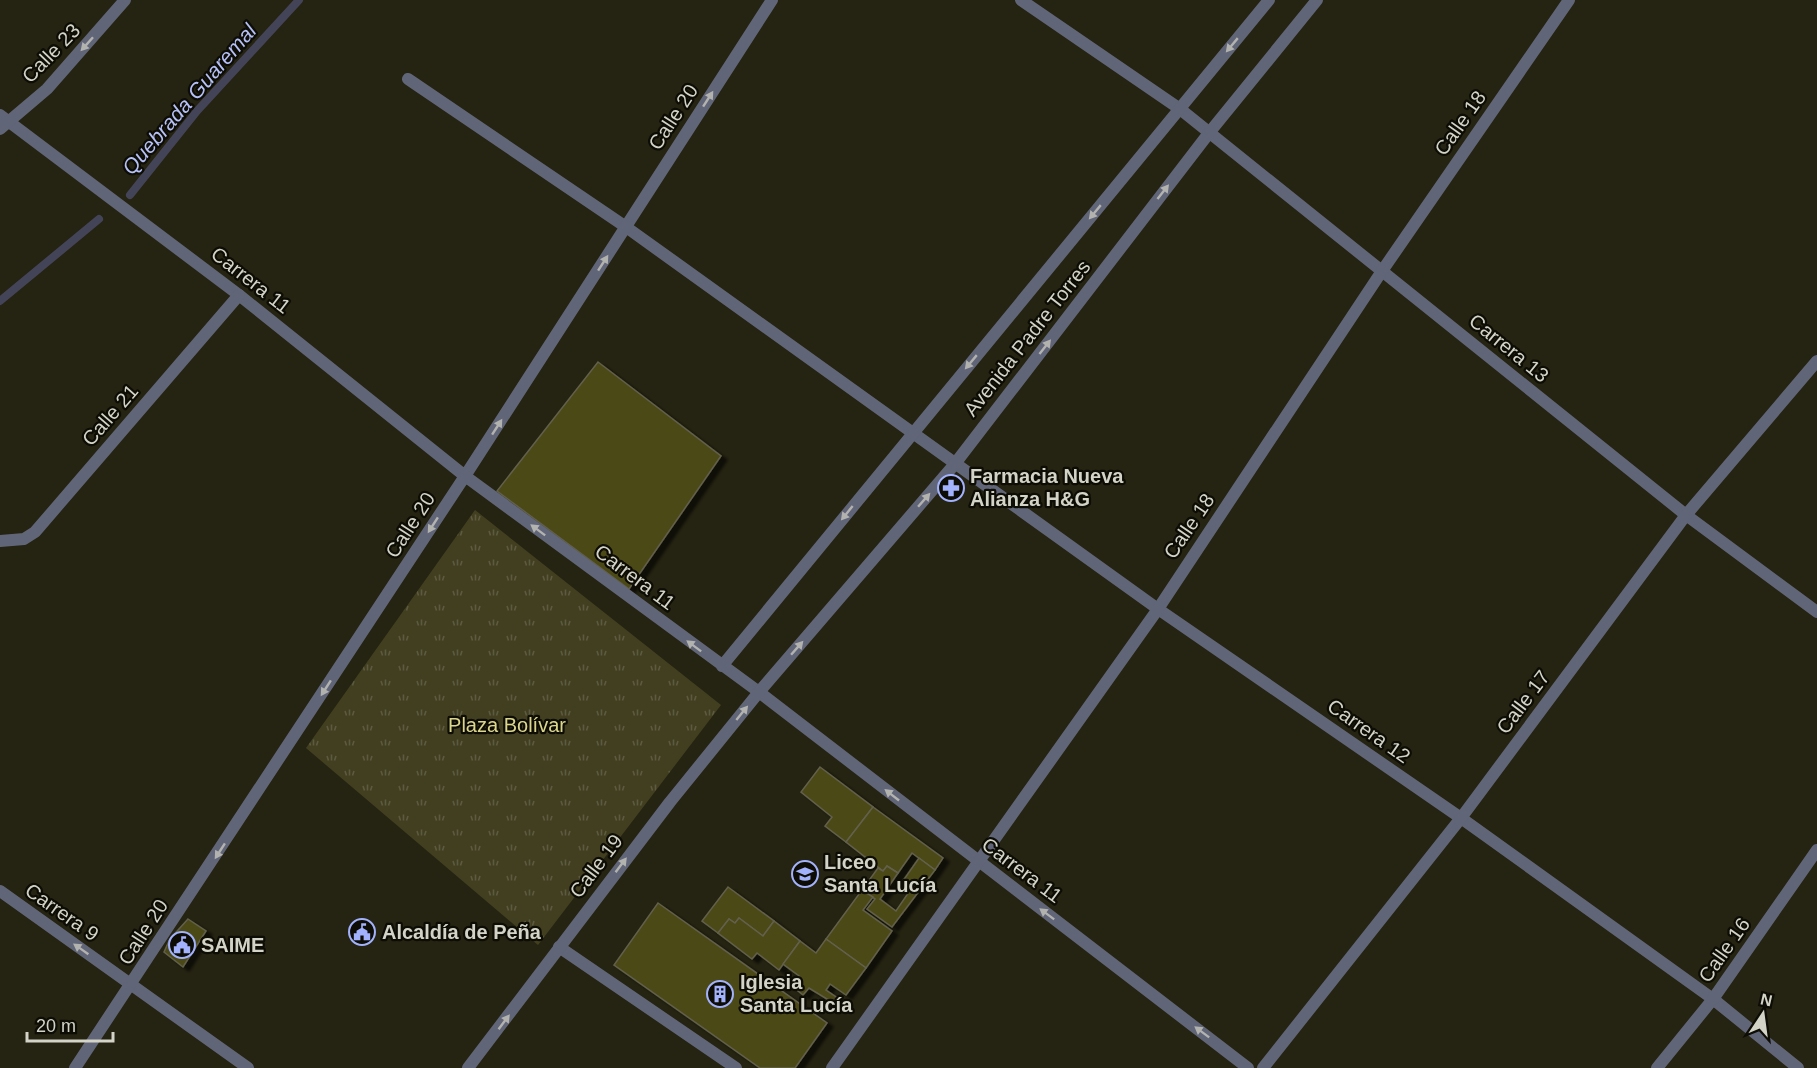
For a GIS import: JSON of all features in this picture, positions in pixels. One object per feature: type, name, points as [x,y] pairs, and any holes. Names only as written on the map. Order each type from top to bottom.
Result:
[{"type":"street","name":"Calle 23","points":[[3,122],[46,89],[125,0]]},
{"type":"street","name":"Calle 20","points":[[75,1068],[465,476],[772,0]]},
{"type":"street","name":"Carrera 13","points":[[1021,0],[1180,109],[1686,515],[1817,612]]},
{"type":"street","name":"Avenida Padre Torres","points":[[722,666],[1269,0]]},
{"type":"street","name":"Avenida Padre Torres","points":[[759,692],[954,465],[1209,133],[1317,0]]},
{"type":"street","name":"Calle 18","points":[[832,1068],[1158,609],[1382,271],[1569,0]]},
{"type":"street","name":"Carrera 12","points":[[408,79],[626,227],[954,465],[1461,818],[1713,999],[1797,1068]]},
{"type":"street","name":"Carrera 11","points":[[3,122],[239,295],[465,476],[759,692],[1248,1068]]},
{"type":"street","name":"Calle 21","points":[[0,541],[24,539],[35,532],[239,295]]},
{"type":"street","name":"Calle 17","points":[[1263,1068],[1461,818],[1686,515],[1817,361]]},
{"type":"street","name":"Calle 19","points":[[468,1068],[670,802],[759,692]]},
{"type":"street","name":"Calle 16","points":[[1657,1068],[1713,999],[1817,850]]},
{"type":"street","name":"Carrera 9","points":[[0,891],[248,1068]]},
{"type":"street","points":[[559,947],[736,1068]]},
{"type":"green space","name":"Plaza Bolívar","points":[[475,510],[721,705],[538,945],[306,748]]},
{"type":"building","points":[[598,362],[721,456],[629,589],[497,491]]},
{"type":"building","points":[[820,767],[873,807],[846,842],[825,826],[832,817],[801,792]]},
{"type":"building","points":[[873,807],[943,858],[935,870],[912,853],[898,873],[887,866],[883,871],[846,842]]},
{"type":"building","points":[[919,858],[935,870],[892,927],[867,909],[875,899],[862,890],[878,868],[883,871],[887,866],[898,873],[880,899],[896,911],[909,892],[900,885]]},
{"type":"building","points":[[728,887],[774,921],[763,936],[739,918],[735,923],[729,919],[718,933],[702,921]]},
{"type":"building","points":[[862,890],[873,897],[863,910],[892,931],[866,968],[826,939]]},
{"type":"building","name":"Iglesia Santa Lucía","points":[[658,903],[827,1023],[795,1068],[760,1068],[614,965]]},
{"type":"building","points":[[739,918],[763,936],[774,921],[800,941],[779,970],[757,953],[752,959],[718,933],[729,919],[735,923]]},
{"type":"building","name":"SAIME","points":[[188,919],[206,931],[183,967],[164,952],[170,939]]},
{"type":"building","points":[[826,939],[866,968],[846,995],[830,984],[826,990],[839,999],[835,1004],[809,988],[803,995],[792,986],[799,976],[783,964],[800,941],[816,953]]},
{"type":"waterway","name":"Quebrada Guaremal","points":[[130,195],[197,111],[299,0]]},
{"type":"waterway","name":"Quebrada Guaremal","points":[[0,301],[99,219]]},
{"type":"place","name":"Farmacia Nueva Alianza H&G","points":[[951,488]]},
{"type":"place","name":"Liceo Santa Lucía","points":[[805,874]]},
{"type":"place","name":"Alcaldía de Peña","points":[[362,932]]},
{"type":"place","name":"SAIME","points":[[182,945]]},
{"type":"place","name":"Iglesia Santa Lucía","points":[[720,994]]}]
